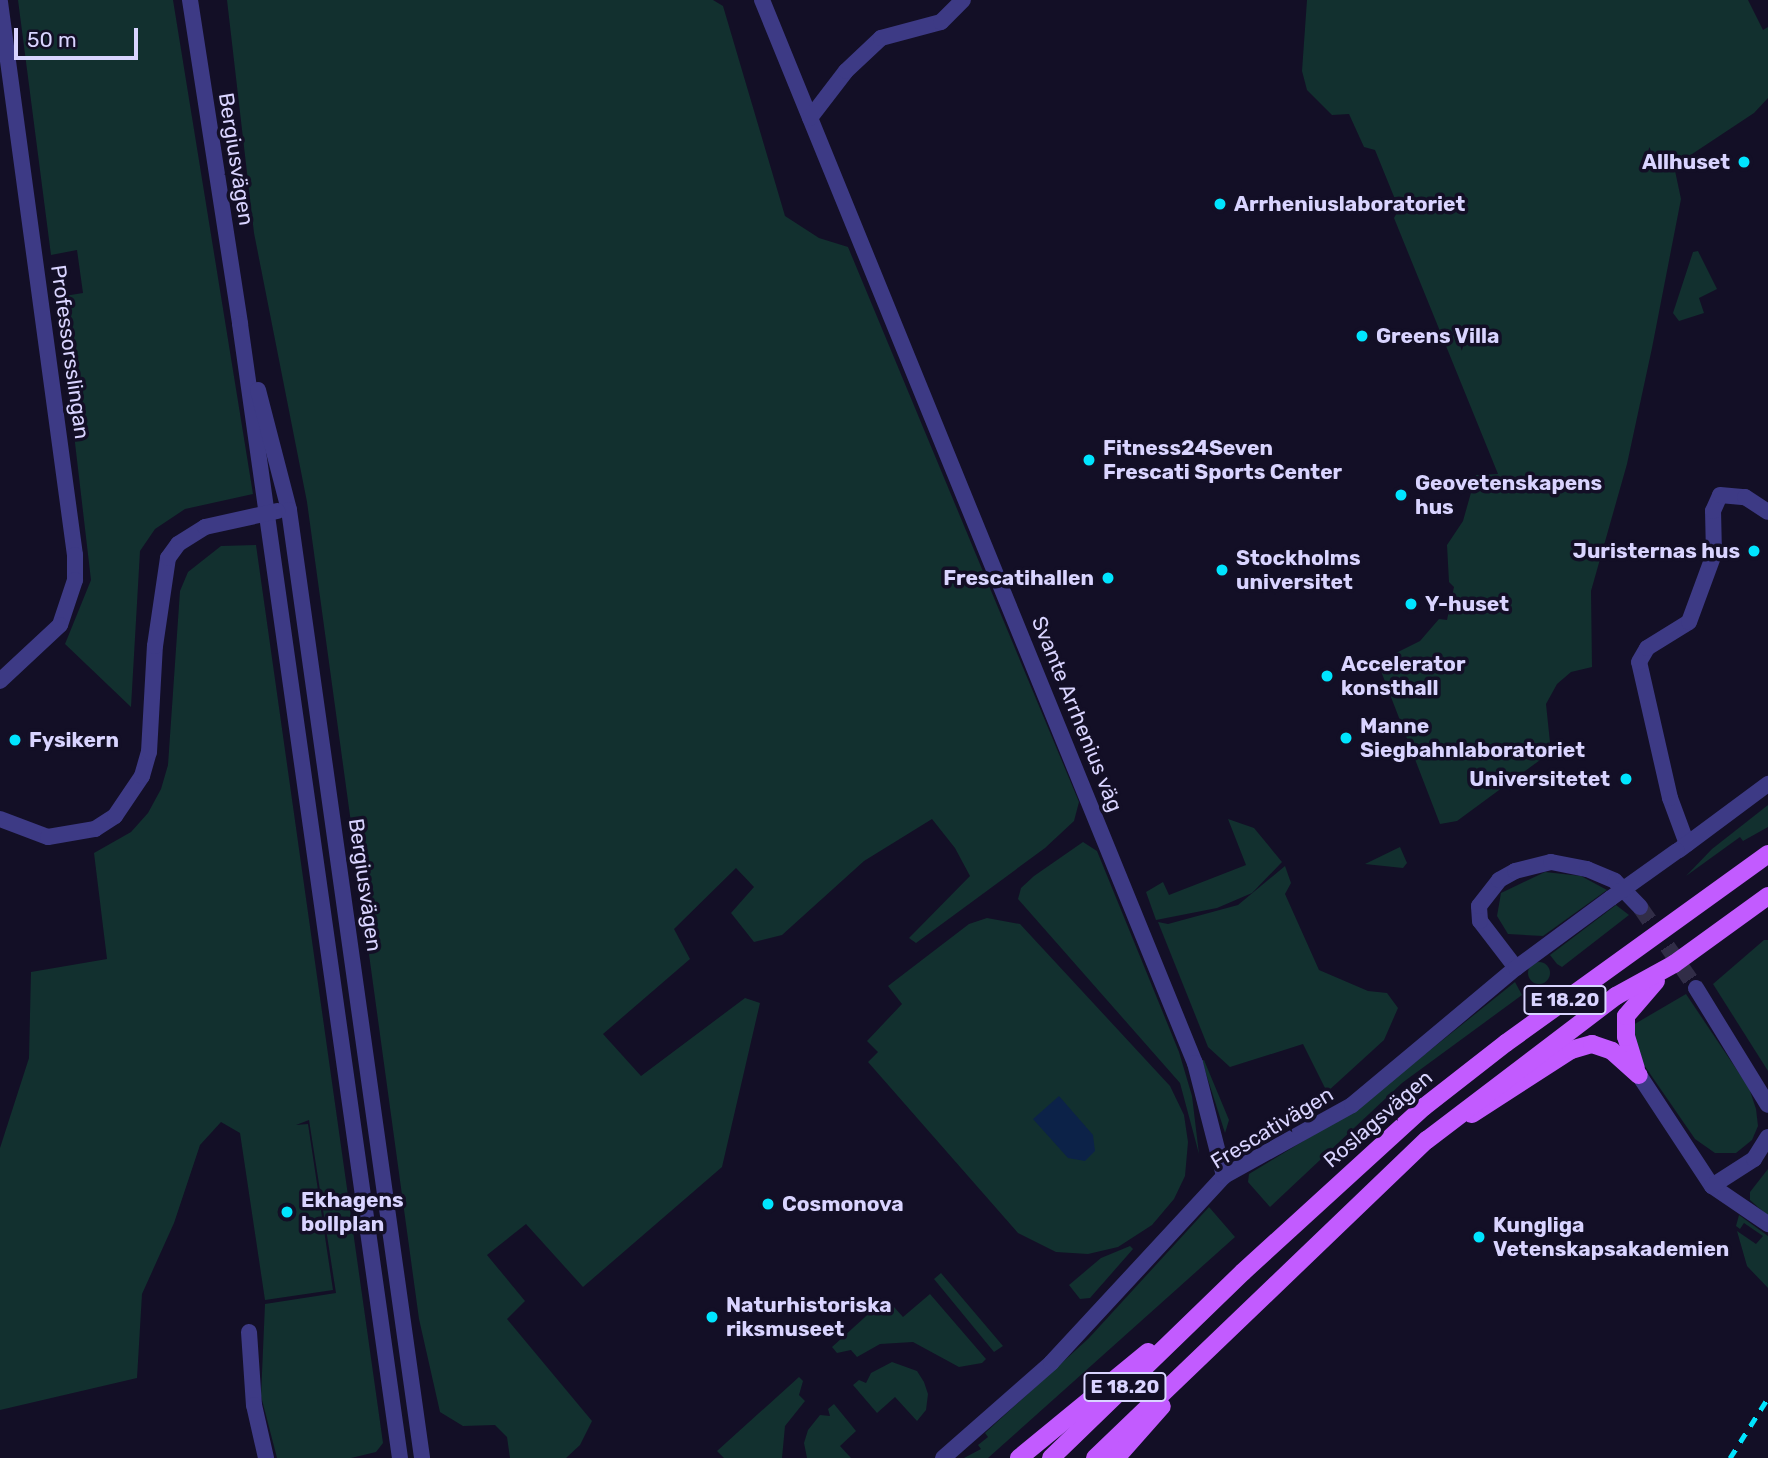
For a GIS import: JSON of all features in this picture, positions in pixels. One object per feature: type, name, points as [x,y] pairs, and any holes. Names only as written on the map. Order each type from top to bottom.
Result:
[{"type":"main road","name":"Roslagsvägen","points":[[1051,1458],[1199,1315],[1424,1107],[1506,1042],[1768,854]]},
{"type":"main road","name":"E 18.20","points":[[1096,1458],[1427,1140],[1616,996],[1674,964],[1768,896]]},
{"type":"main road","points":[[1639,1075],[1627,1045],[1626,1016],[1674,964]]},
{"type":"main road","points":[[1427,1140],[1502,1097],[1571,1050],[1592,1044],[1603,1046],[1639,1075]]},
{"type":"main road","points":[[1019,1458],[1105,1383],[1199,1315]]},
{"type":"main road","points":[[1116,1458],[1154,1418],[1188,1368]]},
{"type":"street","name":"Bergiusvägen","points":[[190,0],[240,324],[400,1458]]},
{"type":"street","name":"Svante Arrhenius väg","points":[[762,0],[1190,1051],[1216,1130],[1224,1176]]},
{"type":"street","points":[[810,118],[846,71],[881,38],[941,22],[963,0]]},
{"type":"street","name":"Professorsslingan","points":[[0,2],[75,555],[75,580],[60,625],[0,681]]},
{"type":"street","name":"Bergiusvägen","points":[[240,324],[289,510],[422,1458]]},
{"type":"street","points":[[1682,848],[1639,663],[1647,648],[1689,622],[1714,554],[1713,511],[1720,495],[1745,498],[1768,512]]},
{"type":"street","points":[[0,819],[48,837],[70,836],[95,829],[123,806],[142,776],[149,752],[155,646],[168,558],[191,533],[230,519],[289,510]]},
{"type":"street","name":"Frescativägen","points":[[943,1458],[1051,1363],[1224,1176],[1352,1105],[1516,968],[1768,784]]},
{"type":"street","points":[[1516,968],[1480,921],[1479,906],[1499,880],[1515,871],[1551,862],[1587,869],[1615,881],[1640,907]]},
{"type":"street","points":[[1696,988],[1768,1105]]},
{"type":"street","points":[[1639,1075],[1712,1186],[1768,1224]]},
{"type":"street","points":[[1712,1186],[1754,1159],[1768,1137]]},
{"type":"street","points":[[249,1332],[254,1405],[266,1458]]},
{"type":"green space","points":[[18,0],[173,0],[253,494],[185,509],[155,529],[140,551],[131,707],[65,644],[91,580],[58,297],[83,293],[77,250],[51,255]]},
{"type":"green space","points":[[227,0],[713,0],[723,6],[785,216],[819,238],[848,247],[1079,802],[1074,821],[1045,848],[916,943],[909,938],[970,876],[955,848],[932,819],[864,861],[782,935],[754,942],[731,913],[754,887],[736,868],[674,929],[690,959],[603,1034],[641,1076],[745,998],[760,1003],[722,1167],[583,1287],[526,1224],[487,1255],[525,1301],[507,1319],[592,1421],[580,1445],[566,1458],[510,1458],[507,1437],[495,1425],[463,1426],[440,1412],[419,1319],[307,502],[254,233]]},
{"type":"green space","points":[[1307,0],[1748,0],[1763,30],[1768,27],[1768,98],[1754,113],[1674,166],[1681,199],[1652,348],[1627,464],[1591,591],[1592,667],[1571,672],[1557,684],[1546,704],[1551,752],[1457,821],[1440,824],[1379,666],[1392,663],[1392,655],[1420,641],[1439,619],[1447,620],[1454,587],[1449,582],[1447,545],[1463,521],[1476,475],[1498,474],[1394,218],[1399,209],[1375,150],[1364,147],[1349,114],[1332,115],[1307,90],[1302,71]]},
{"type":"green space","points":[[1698,251],[1717,289],[1699,298],[1704,313],[1679,321],[1673,313],[1693,252]]},
{"type":"green space","points":[[256,545],[383,1443],[376,1452],[351,1458],[277,1458],[261,1396],[265,1304],[336,1293],[309,1120],[296,1125],[308,1124],[333,1290],[265,1300],[240,1133],[221,1122],[200,1145],[174,1223],[142,1294],[137,1378],[0,1410],[0,1148],[29,1058],[31,972],[107,959],[94,853],[131,832],[148,813],[161,789],[168,765],[180,591],[188,572],[221,546]]},
{"type":"green space","points":[[1768,805],[1768,827],[1743,841],[1740,837],[1686,876],[1712,849]]},
{"type":"green space","points":[[1228,819],[1254,828],[1282,862],[1252,893],[1217,908],[1156,920],[1146,892],[1163,882],[1169,895],[1246,865]]},
{"type":"green space","points":[[1083,842],[1097,851],[1179,1052],[1192,1096],[1199,1154],[1180,1083],[1018,899],[1021,888],[1034,876]]},
{"type":"green space","points":[[1400,847],[1407,863],[1403,868],[1365,864]]},
{"type":"green space","points":[[1285,866],[1291,883],[1285,894],[1319,970],[1368,991],[1387,993],[1398,1008],[1384,1040],[1327,1092],[1303,1044],[1230,1067],[1208,1047],[1158,922],[1168,924],[1238,905]]},
{"type":"green space","points":[[1545,872],[1581,876],[1607,890],[1543,936],[1508,934],[1497,916],[1501,893]]},
{"type":"green space","points":[[1616,905],[1629,915],[1562,967],[1557,964],[1550,955]]},
{"type":"green space","points":[[987,918],[1020,924],[1170,1086],[1184,1115],[1188,1142],[1185,1176],[1174,1199],[1152,1225],[1118,1247],[1088,1254],[1056,1252],[1018,1233],[868,1062],[878,1052],[867,1041],[902,1004],[888,986],[969,924]]},
{"type":"green space","points":[[1764,940],[1768,940],[1768,1071],[1713,984]]},
{"type":"green space","points":[[1539,962],[1549,969],[1550,973],[1543,983],[1539,984],[1529,977],[1528,973],[1535,963]]},
{"type":"green space","points":[[1515,982],[1522,995],[1402,1083],[1270,1207],[1248,1182],[1249,1174],[1358,1108]]},
{"type":"green space","points":[[1686,994],[1749,1088],[1756,1109],[1758,1126],[1752,1140],[1736,1153],[1715,1153],[1695,1139],[1635,1052],[1633,1025]]},
{"type":"green space","points":[[1204,1060],[1229,1120],[1225,1133],[1202,1061]]},
{"type":"green space","points":[[1768,1169],[1768,1216],[1750,1200],[1750,1192]]},
{"type":"green space","points":[[1209,1207],[1235,1237],[988,1458],[964,1458],[981,1449],[978,1445],[988,1437],[985,1433],[1089,1338]]},
{"type":"green space","points":[[1739,1215],[1768,1236],[1768,1288],[1747,1266],[1737,1231],[1756,1244],[1763,1236],[1744,1223],[1740,1229],[1736,1226]]},
{"type":"green space","points":[[1130,1246],[1133,1249],[1090,1298],[1080,1299],[1069,1285],[1101,1258]]},
{"type":"green space","points":[[941,1273],[1003,1346],[994,1352],[934,1279]]},
{"type":"green space","points":[[930,1294],[986,1359],[982,1363],[959,1367],[913,1342],[880,1344],[857,1357],[851,1350],[837,1353],[832,1347],[886,1298],[903,1317]]},
{"type":"green space","points":[[892,1362],[917,1371],[924,1382],[928,1394],[926,1410],[917,1421],[895,1397],[877,1413],[853,1385],[859,1380],[866,1383],[871,1373]]},
{"type":"green space","points":[[799,1377],[803,1381],[799,1395],[805,1401],[785,1426],[782,1458],[724,1458],[717,1451]]},
{"type":"green space","points":[[834,1404],[856,1431],[840,1446],[851,1458],[807,1458],[804,1443],[808,1430],[820,1415],[830,1416],[828,1409]]},
{"type":"water","points":[[1059,1096],[1093,1135],[1095,1151],[1085,1161],[1068,1158],[1033,1119]]},
{"type":"tunnel","points":[[1640,907],[1696,988]]},
{"type":"railway","points":[[1730,1458],[1768,1398]]},
{"type":"place","name":"Allhuset","points":[[1744,162]]},
{"type":"place","name":"Arrheniuslaboratoriet","points":[[1220,204]]},
{"type":"place","name":"Greens Villa","points":[[1362,336]]},
{"type":"place","name":"Fitness24Seven Frescati Sports Center","points":[[1089,460]]},
{"type":"place","name":"Geovetenskapens hus","points":[[1401,495]]},
{"type":"place","name":"Juristernas hus","points":[[1754,551]]},
{"type":"place","name":"Stockholms universitet","points":[[1222,570]]},
{"type":"place","name":"Frescatihallen","points":[[1108,578]]},
{"type":"place","name":"Y-huset","points":[[1411,604]]},
{"type":"place","name":"Accelerator konsthall","points":[[1327,676]]},
{"type":"place","name":"Manne Siegbahnlaboratoriet","points":[[1346,738]]},
{"type":"place","name":"Fysikern","points":[[15,740]]},
{"type":"place","name":"Universitetet","points":[[1626,779]]},
{"type":"place","name":"Cosmonova","points":[[768,1204]]},
{"type":"place","name":"Ekhagens bollplan","points":[[287,1212]]},
{"type":"place","name":"Kungliga Vetenskapsakademien","points":[[1479,1237]]},
{"type":"place","name":"Naturhistoriska riksmuseet","points":[[712,1317]]}]
